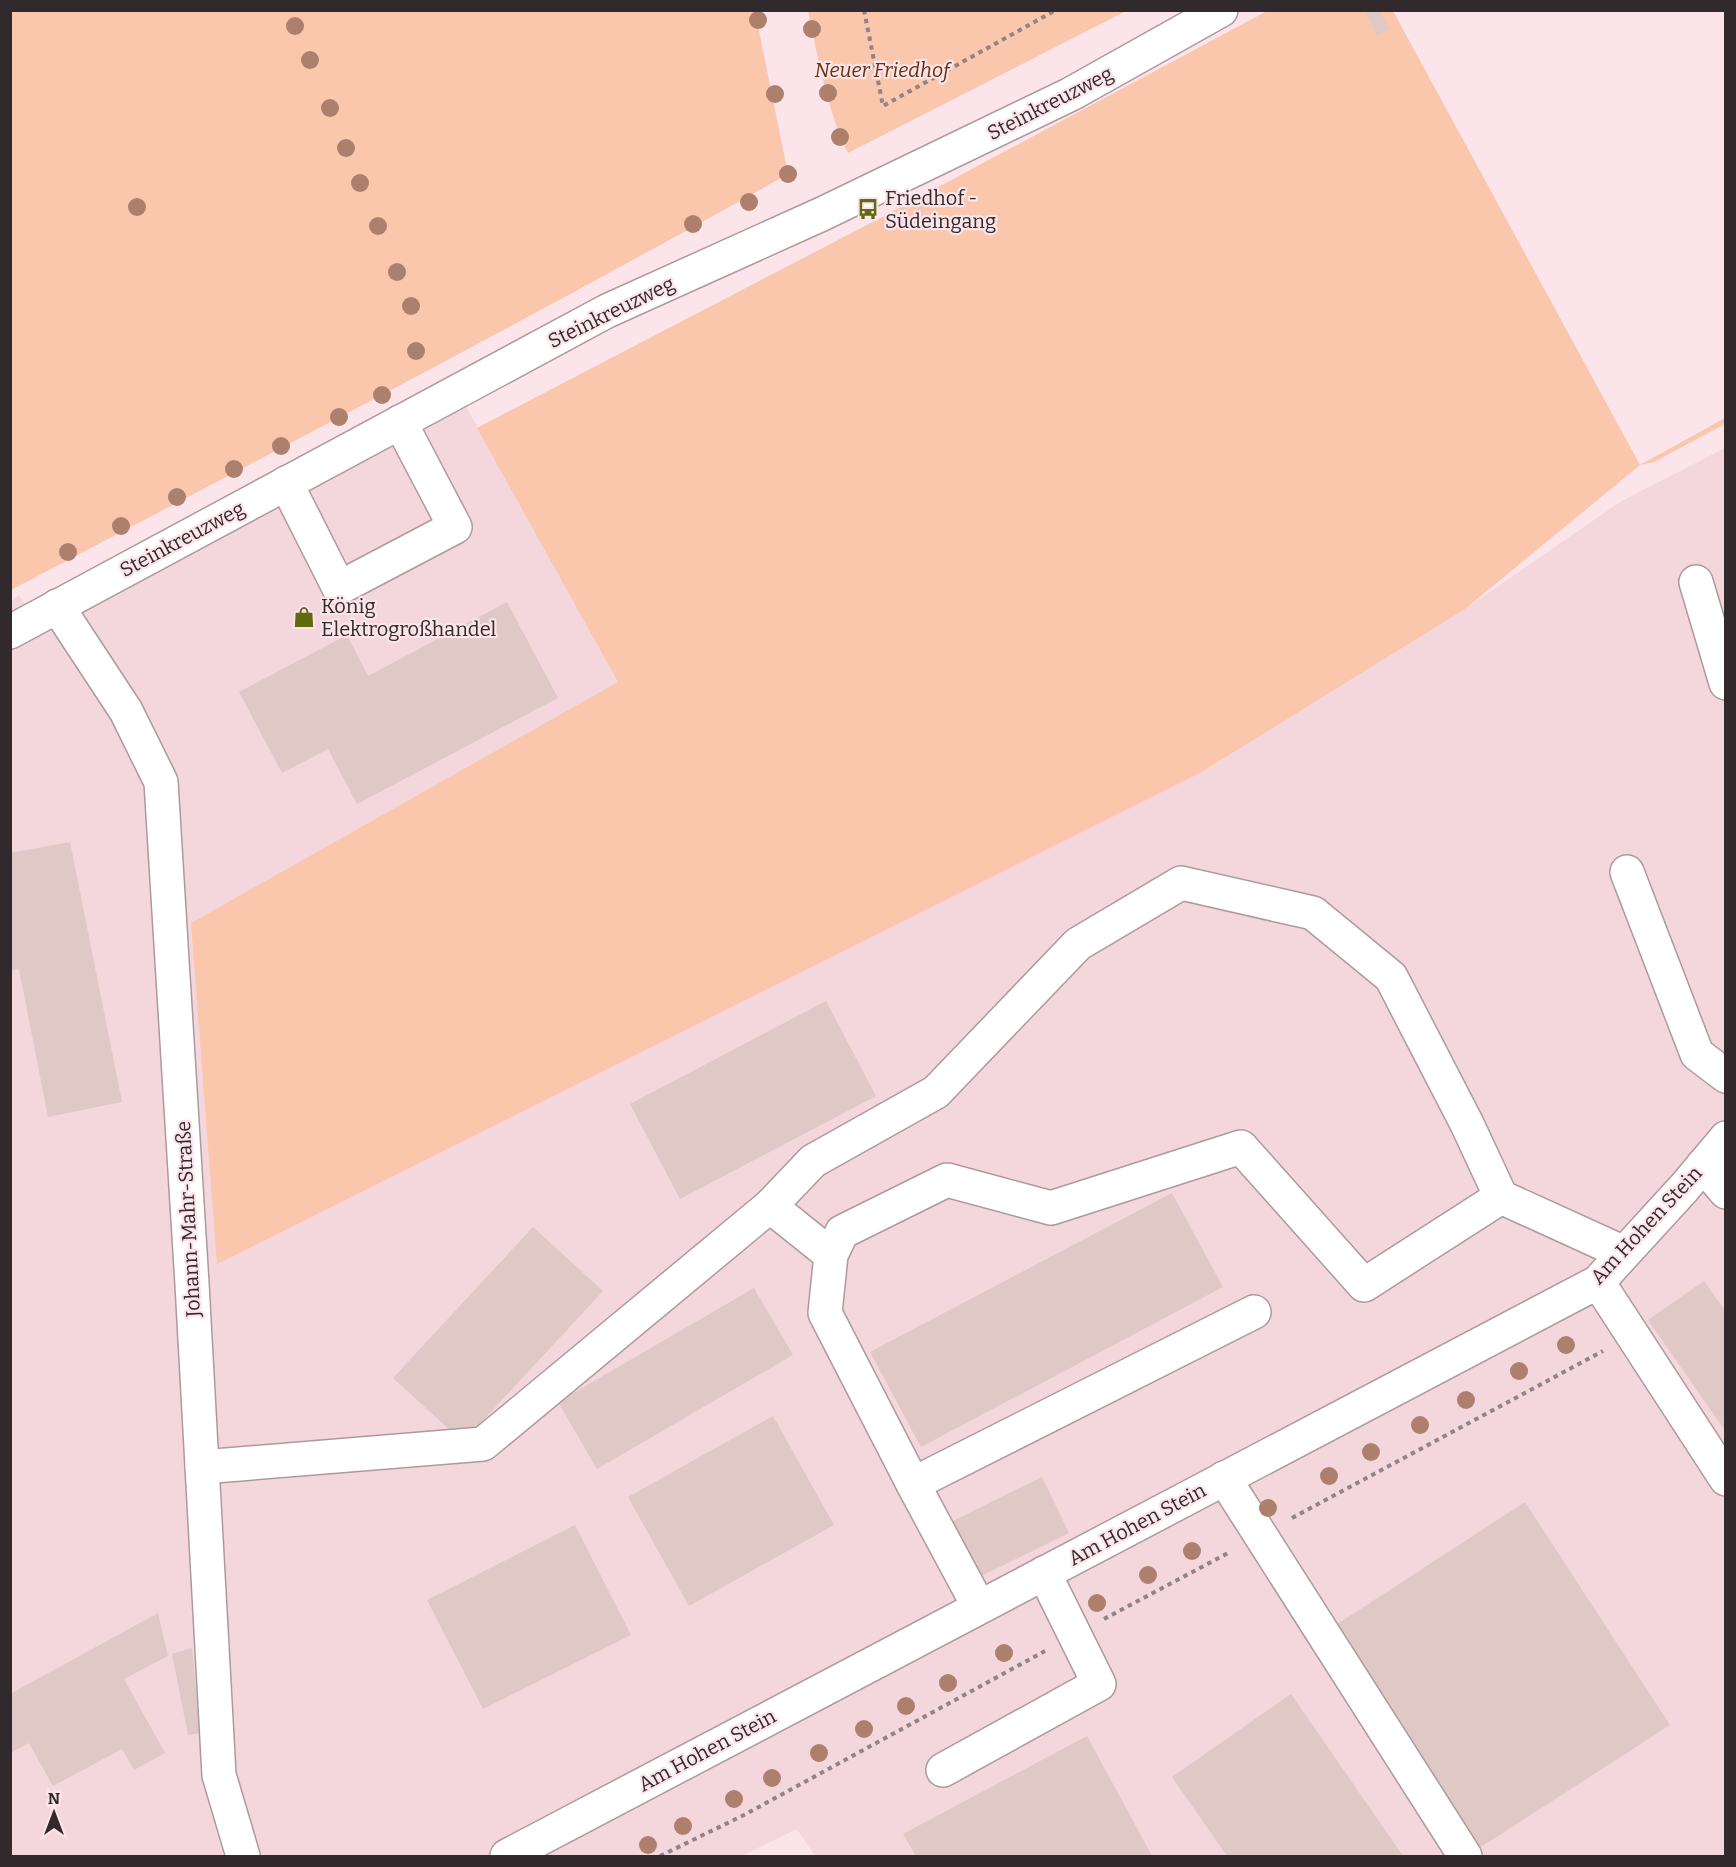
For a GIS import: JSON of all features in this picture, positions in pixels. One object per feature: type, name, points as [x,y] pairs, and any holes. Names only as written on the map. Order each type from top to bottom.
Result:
[{"type":"street","name":"Steinkreuzweg","points":[[10,632],[607,311],[822,214],[1071,94],[1221,10]]},
{"type":"street","points":[[286,483],[339,588],[455,527],[400,422]]},
{"type":"street","points":[[1696,582],[1725,683]]},
{"type":"street","name":"Johann-Mahr-Straße","points":[[57,606],[126,711],[161,783],[219,1775],[243,1857]]},
{"type":"street","points":[[1627,872],[1697,1054],[1725,1076]]},
{"type":"street","points":[[202,1467],[483,1444],[770,1206],[813,1161],[936,1092],[1078,944],[1181,883],[1313,913],[1391,977],[1467,1124],[1501,1197],[1624,1253]]},
{"type":"street","name":"Am Hohen Stein","points":[[507,1857],[1598,1282],[1725,1138]]},
{"type":"street","points":[[979,1607],[825,1313],[831,1255],[842,1232],[947,1180],[1051,1208],[1241,1147],[1364,1285],[1501,1197]]},
{"type":"street","points":[[1703,1165],[1725,1192]]},
{"type":"street","points":[[770,1206],[831,1255]]},
{"type":"street","points":[[1598,1282],[1725,1479]]},
{"type":"street","points":[[913,1484],[1254,1312]]},
{"type":"street","points":[[1224,1478],[1465,1857]]},
{"type":"street","points":[[943,1770],[1099,1684],[1044,1573]]},
{"type":"path","points":[[864,10],[883,106],[1056,10]]},
{"type":"path","points":[[660,1857],[744,1815],[1632,1335]]},
{"type":"shaded area","points":[[458,392],[619,682],[191,923],[1200,773],[1465,609],[1620,502],[1725,448],[1725,1856],[815,1856],[797,1829],[741,1856],[11,1856],[11,602],[19,595],[33,617]]},
{"type":"green space","points":[[11,10],[755,11],[788,174],[498,333],[11,590]]},
{"type":"green space","name":"Neuer Friedhof","points":[[808,10],[1126,11],[848,153],[829,102]]},
{"type":"green space","points":[[1267,11],[1393,11],[1640,465],[1465,609],[1200,773],[217,1264],[191,923],[618,682],[477,428],[888,214]]},
{"type":"green space","points":[[1725,418],[1725,424],[1654,462],[1640,465]]},
{"type":"building","points":[[1370,10],[1379,10],[1389,29],[1377,35],[1365,13]]},
{"type":"building","points":[[507,602],[558,698],[357,804],[328,749],[282,773],[239,692],[347,635],[368,676]]},
{"type":"building","points":[[70,842],[122,1102],[48,1117],[19,969],[10,971],[10,853]]},
{"type":"building","points":[[826,1001],[876,1096],[680,1199],[630,1104]]},
{"type":"building","points":[[1172,1193],[1223,1287],[921,1447],[870,1352]]},
{"type":"building","points":[[533,1227],[603,1291],[463,1442],[393,1378]]},
{"type":"building","points":[[1704,1281],[1726,1312],[1726,1432],[1648,1320]]},
{"type":"building","points":[[754,1288],[793,1355],[597,1469],[558,1402]]},
{"type":"building","points":[[773,1416],[834,1525],[689,1606],[628,1497]]},
{"type":"building","points":[[1042,1477],[1069,1533],[979,1577],[951,1522]]},
{"type":"building","points":[[1525,1502],[1670,1725],[1481,1847],[1336,1625]]},
{"type":"building","points":[[575,1525],[631,1635],[483,1709],[427,1600]]},
{"type":"building","points":[[158,1613],[168,1656],[124,1679],[165,1753],[134,1770],[122,1749],[53,1786],[29,1743],[10,1753],[10,1694]]},
{"type":"building","points":[[192,1648],[200,1733],[188,1735],[172,1654]]},
{"type":"building","points":[[1291,1694],[1403,1856],[1227,1856],[1172,1777]]},
{"type":"building","points":[[1087,1736],[1152,1856],[916,1856],[903,1834]]},
{"type":"place","name":"Friedhof - Südeingang","points":[[868,209]]},
{"type":"place","name":"König Elektrogroßhandel","points":[[304,617]]}]
